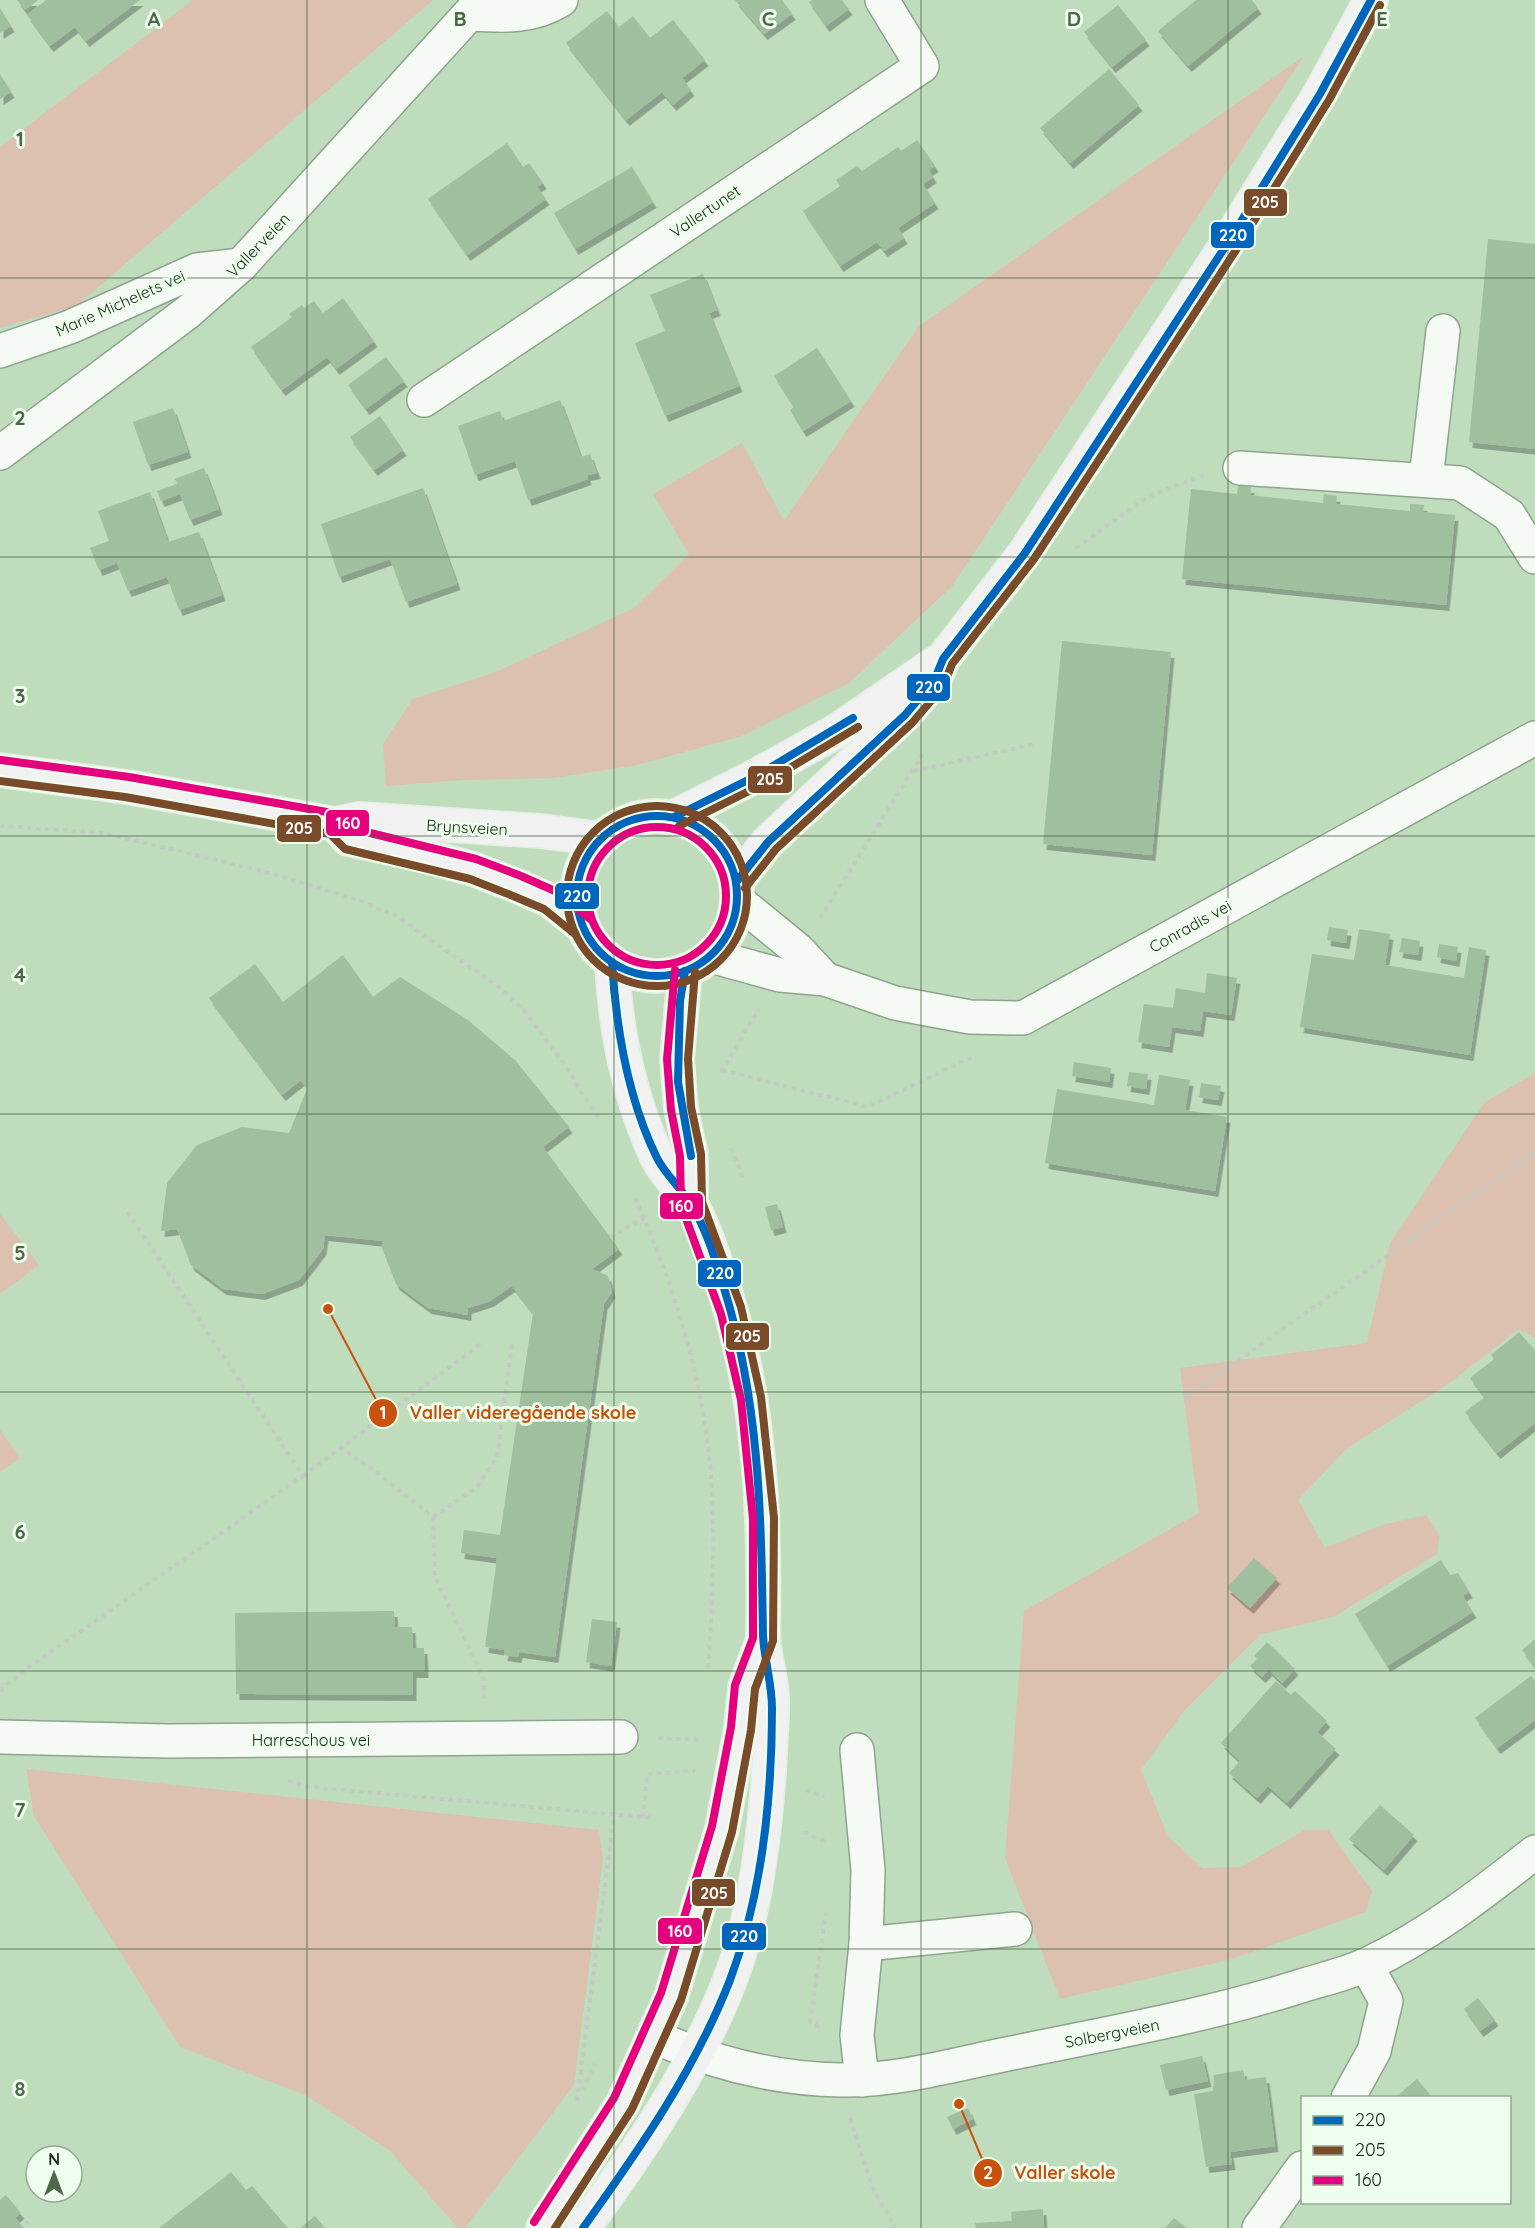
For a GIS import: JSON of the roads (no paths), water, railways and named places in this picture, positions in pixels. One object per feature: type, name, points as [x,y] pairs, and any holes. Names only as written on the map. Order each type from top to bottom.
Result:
[{"type":"main road","points":[[691,1204],[691,1155],[678,1082],[680,1001],[698,964],[730,931],[737,891],[768,842],[905,715],[934,681],[943,659],[1025,553],[1233,234],[1320,94],[1371,0]]},
{"type":"main road","points":[[674,817],[758,775],[835,732],[911,678],[943,659]]},
{"type":"main road","name":"Brynsveien","points":[[0,770],[127,787],[335,824],[359,819],[541,831],[600,839]]},
{"type":"main road","points":[[698,964],[660,976],[634,973],[612,962],[595,947],[583,927],[577,904],[578,881],[586,858],[600,839],[621,823],[647,816],[674,817],[696,824],[715,839],[729,858],[737,891]]},
{"type":"main road","name":"Brynsveien","points":[[335,824],[348,839],[433,857],[517,886],[549,900],[583,927]]},
{"type":"main road","points":[[584,2228],[694,2055],[718,2007],[738,1953],[751,1900],[763,1832],[771,1734],[771,1688],[763,1640],[764,1518],[751,1398],[731,1311],[691,1204],[659,1161],[639,1112],[618,1032],[612,962]]},
{"type":"main road","points":[[543,2228],[623,2103],[655,2037],[691,1936],[722,1830],[741,1728],[745,1687],[763,1640]]},
{"type":"street","points":[[476,7],[513,16],[543,11],[561,0]]},
{"type":"street","name":"Vallertunet","points":[[424,400],[922,66],[882,0]]},
{"type":"street","name":"Vallerveien","points":[[0,453],[188,312],[242,265],[476,7]]},
{"type":"street","name":"Marie Michelets vei","points":[[0,351],[70,327],[197,270],[242,265]]},
{"type":"street","points":[[1426,479],[1443,332]]},
{"type":"street","points":[[1240,468],[1460,483],[1509,515],[1535,557]]},
{"type":"street","name":"Conradis vei","points":[[698,964],[825,979],[895,1003],[970,1017],[1023,1018],[1535,738]]},
{"type":"street","name":"Conradis vei","points":[[737,891],[813,963],[825,979]]},
{"type":"street","name":"Harreschous vei","points":[[0,1737],[168,1741],[621,1737]]},
{"type":"street","points":[[850,2080],[866,1944],[868,1869],[857,1750]]},
{"type":"street","name":"Solbergveien","points":[[655,2037],[694,2055],[736,2066],[850,2080],[924,2072],[1156,2025],[1278,1993],[1366,1965],[1434,1929],[1535,1852]]},
{"type":"street","points":[[866,1944],[1015,1929]]},
{"type":"street","points":[[1349,2096],[1374,2051],[1386,2001],[1366,1965]]},
{"type":"street","points":[[1259,2228],[1301,2169]]},
{"type":"place","name":"Valler videregående skole","points":[[328,1309]]},
{"type":"place","name":"Valler skole","points":[[959,2104]]}]
